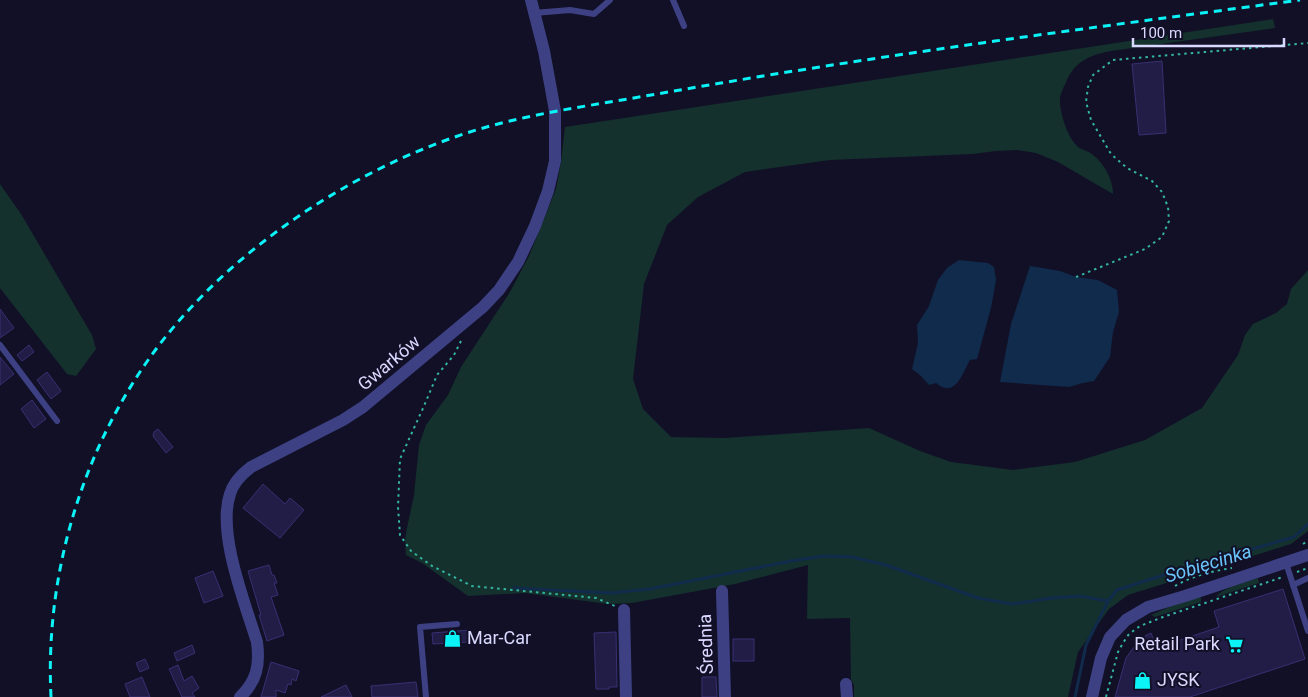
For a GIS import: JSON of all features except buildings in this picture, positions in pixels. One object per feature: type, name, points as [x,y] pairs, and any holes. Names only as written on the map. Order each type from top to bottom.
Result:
[{"type":"street","name":"Gwarków","points":[[240,697],[249,689],[253,682],[258,652],[257,642],[236,573],[230,545],[227,515],[232,488],[242,474],[251,467],[343,420],[363,407],[483,307],[499,290],[518,262],[536,226],[548,191],[555,161],[555,117],[544,51],[531,0]]},
{"type":"street","points":[[1092,697],[1101,658],[1110,637],[1126,620],[1148,607],[1288,569],[1308,555]]},
{"type":"street","name":"Średnia","points":[[722,591],[725,697]]},
{"type":"street","points":[[624,610],[626,697]]},
{"type":"lane","points":[[534,13],[570,10],[594,14],[610,0]]},
{"type":"lane","points":[[673,0],[684,26]]},
{"type":"lane","points":[[0,344],[57,420]]},
{"type":"lane","points":[[1288,569],[1308,630]]},
{"type":"lane","points":[[1293,584],[1308,578]]},
{"type":"lane","points":[[426,697],[420,627],[457,624]]},
{"type":"path","points":[[1076,277],[1145,249],[1162,237],[1169,222],[1168,207],[1162,192],[1152,181],[1128,168],[1110,154],[1091,120],[1086,102],[1088,87],[1093,75],[1113,60],[1308,43]]},
{"type":"path","points":[[463,338],[454,355],[437,375],[400,458],[398,508],[400,535],[411,551],[432,566],[472,586],[596,598],[624,610]]},
{"type":"path","points":[[1106,697],[1118,652],[1129,634],[1140,626],[1288,569],[1308,568]]},
{"type":"green space","points":[[1273,19],[1275,28],[1111,51],[1090,57],[1074,69],[1060,97],[1064,124],[1074,143],[1092,154],[1104,167],[1110,177],[1113,194],[1058,162],[1036,153],[1017,150],[972,154],[830,160],[745,172],[698,197],[667,225],[644,284],[633,379],[643,409],[671,437],[725,438],[869,428],[920,451],[951,462],[1013,470],[1075,462],[1145,440],[1202,408],[1238,355],[1245,335],[1253,324],[1276,313],[1287,304],[1291,289],[1308,270],[1308,531],[1291,544],[1128,595],[1109,609],[1078,652],[1068,697],[854,697],[854,685],[851,680],[850,618],[807,619],[808,565],[735,584],[632,603],[608,604],[525,593],[468,596],[422,563],[406,555],[405,540],[414,495],[419,445],[426,425],[448,395],[461,367],[510,292],[529,256],[556,189],[565,127]]},
{"type":"green space","points":[[0,184],[21,214],[92,335],[96,349],[76,376],[67,374],[0,288]]},
{"type":"green space","points":[[1258,578],[1259,583],[1216,597],[1224,590]]},
{"type":"green space","points":[[1199,597],[1201,602],[1155,617],[1151,615],[1169,607]]},
{"type":"water","points":[[959,260],[988,263],[994,267],[996,280],[991,308],[977,359],[970,360],[961,378],[953,386],[948,388],[936,383],[929,385],[912,369],[918,343],[917,325],[929,306],[938,280],[947,268]]},
{"type":"water","points":[[1030,266],[1098,280],[1117,290],[1119,312],[1113,332],[1110,357],[1094,381],[1069,387],[1000,382],[1011,324]]},
{"type":"waterway","name":"Sobięcinka","points":[[1075,697],[1086,645],[1108,601],[1117,590],[1294,537],[1308,524]]},
{"type":"waterway","points":[[514,588],[611,593],[650,589],[824,556],[852,557],[886,565],[978,598],[1012,604],[1080,596],[1108,601]]},
{"type":"railway","points":[[51,697],[54,609],[61,565],[71,522],[85,480],[122,400],[146,363],[175,326],[207,291],[243,258],[282,228],[323,200],[365,176],[408,155],[472,131],[554,112],[869,59],[1300,0]]},
{"type":"place","name":"Mar-Car","points":[[453,638]]},
{"type":"place","name":"Retail Park","points":[[1234,644]]},
{"type":"place","name":"JYSK","points":[[1143,680]]}]
